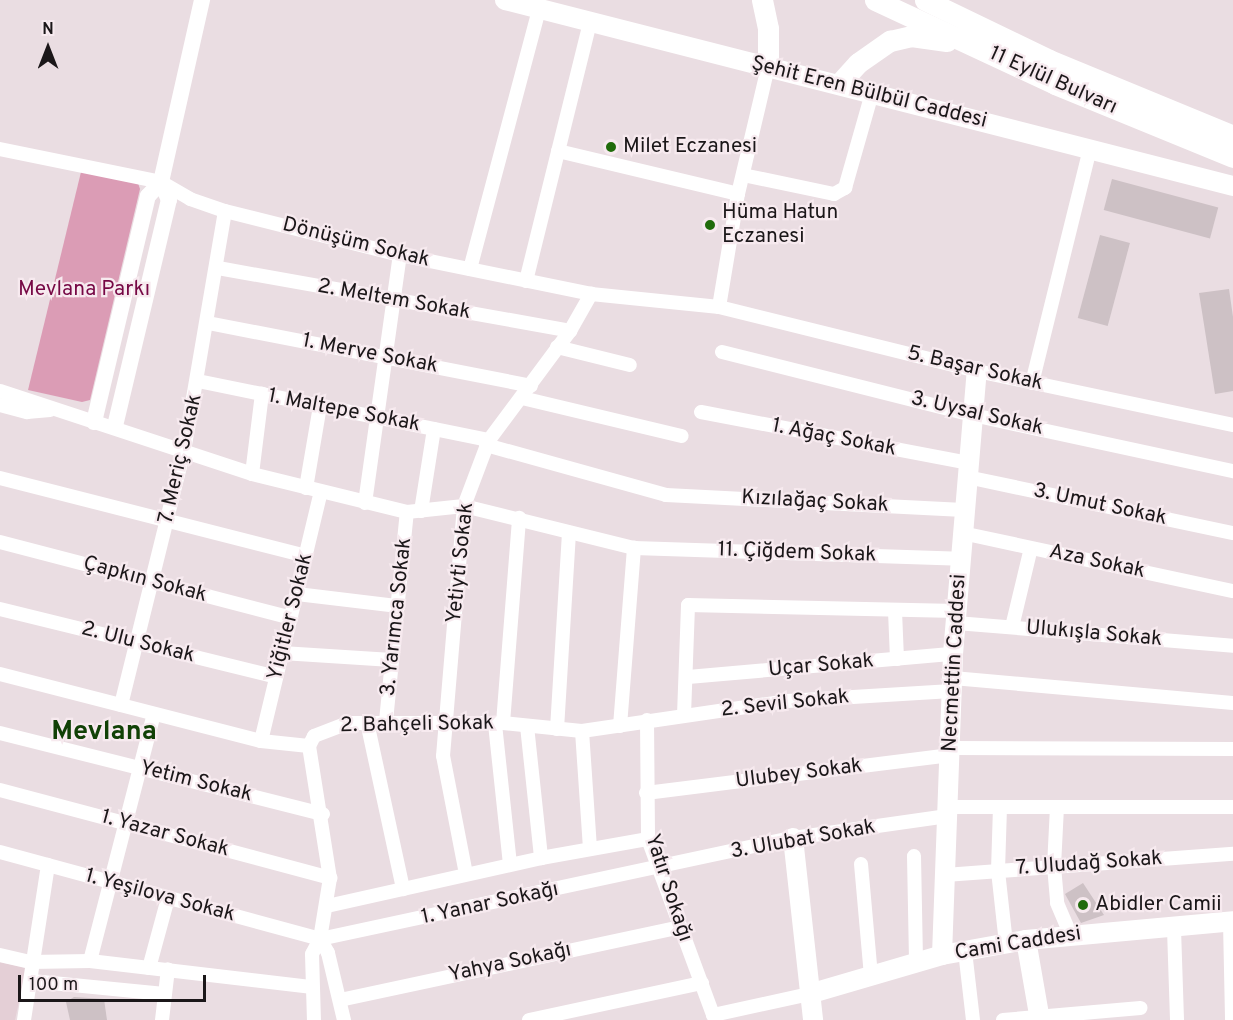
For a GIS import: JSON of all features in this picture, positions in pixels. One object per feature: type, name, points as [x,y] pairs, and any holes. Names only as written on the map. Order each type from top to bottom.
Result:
[{"type":"main road","name":"Şehit Eren Bülbül Caddesi","points":[[505,0],[1233,186]]},
{"type":"main road","points":[[762,0],[768,28],[768,67]]},
{"type":"main road","name":"11 Eylül Bulvarı","points":[[875,0],[988,52],[1233,157]]},
{"type":"main road","name":"11 Eylül Bulvarı","points":[[925,0],[1049,60],[1233,136]]},
{"type":"main road","points":[[839,84],[874,50],[911,36],[933,37],[988,52]]},
{"type":"main road","name":"Necmettin Caddesi","points":[[942,956],[953,654],[977,371]]},
{"type":"main road","points":[[793,838],[813,1020]]},
{"type":"main road","name":"Cami Caddesi","points":[[809,994],[942,956],[1026,940],[1070,934],[1174,929],[1232,922]]},
{"type":"main road","points":[[1026,940],[1040,1017]]},
{"type":"street","points":[[94,422],[148,196],[161,182],[202,0]]},
{"type":"street","points":[[470,269],[539,9]]},
{"type":"street","points":[[526,281],[590,22]]},
{"type":"street","points":[[719,307],[738,194],[768,67]]},
{"type":"street","points":[[743,175],[834,194],[845,188],[872,93]]},
{"type":"street","name":"Dönüşüm Sokak","points":[[0,149],[161,182],[190,199],[225,211],[400,255],[591,294],[719,307]]},
{"type":"street","points":[[1032,383],[1090,149]]},
{"type":"street","points":[[558,151],[738,194]]},
{"type":"street","points":[[115,426],[169,200],[161,182]]},
{"type":"street","name":"7. Meriç Sokak","points":[[122,705],[184,451],[218,268],[225,211]]},
{"type":"street","points":[[365,503],[400,255]]},
{"type":"street","name":"2. Meltem Sokak","points":[[218,268],[570,331]]},
{"type":"street","name":"Yetiyti Sokak","points":[[466,874],[443,756],[464,506],[488,443],[570,331],[591,294]]},
{"type":"street","name":"5. Başar Sokak","points":[[719,307],[977,371],[1233,425]]},
{"type":"street","name":"1. Merve Sokak","points":[[208,323],[531,386]]},
{"type":"street","points":[[557,347],[630,365]]},
{"type":"street","name":"3. Uysal Sokak","points":[[722,352],[973,414],[1233,471]]},
{"type":"street","name":"1. Maltepe Sokak","points":[[198,381],[434,429],[666,495]]},
{"type":"street","points":[[0,391],[30,398],[50,410]]},
{"type":"street","points":[[252,474],[262,394]]},
{"type":"street","points":[[522,398],[682,436]]},
{"type":"street","points":[[0,405],[27,412],[50,410]]},
{"type":"street","points":[[306,488],[320,406]]},
{"type":"street","name":"11. Çiğdem Sokak","points":[[50,410],[115,426],[252,474],[365,503],[414,512],[464,506],[634,548],[960,559]]},
{"type":"street","name":"1. Ağaç Sokak","points":[[701,412],[968,470]]},
{"type":"street","name":"3. Yarımca Sokak","points":[[386,721],[398,606],[414,512],[434,429]]},
{"type":"street","name":"3. Umut Sokak","points":[[968,470],[1233,533]]},
{"type":"street","points":[[0,478],[306,556]]},
{"type":"street","name":"Yiğitler Sokak","points":[[261,741],[321,492]]},
{"type":"street","name":"Kızılağaç Sokak","points":[[666,495],[964,510]]},
{"type":"street","points":[[510,864],[499,724],[519,518]]},
{"type":"street","points":[[557,729],[568,532]]},
{"type":"street","name":"Aza Sokak","points":[[962,533],[1233,591]]},
{"type":"street","name":"Çapkın Sokak","points":[[0,542],[291,618]]},
{"type":"street","points":[[620,726],[634,548]]},
{"type":"street","points":[[1012,627],[1031,548]]},
{"type":"street","points":[[297,594],[398,606]]},
{"type":"street","name":"Ulukışla Sokak","points":[[688,677],[688,605],[895,611],[956,617],[1012,627],[1233,646]]},
{"type":"street","name":"2. Ulu Sokak","points":[[0,609],[276,677]]},
{"type":"street","points":[[895,611],[897,659]]},
{"type":"street","points":[[282,653],[392,660]]},
{"type":"street","name":"Uçar Sokak","points":[[688,677],[953,654]]},
{"type":"street","points":[[0,674],[261,741],[309,746],[322,814],[330,878],[320,939],[312,954],[314,1020]]},
{"type":"street","points":[[684,715],[688,677]]},
{"type":"street","name":"2. Sevil Sokak","points":[[620,726],[646,720],[787,701],[952,684],[1233,703]]},
{"type":"street","points":[[90,961],[154,714]]},
{"type":"street","name":"Yatır Sokağı","points":[[646,720],[648,838],[713,1015],[809,994]]},
{"type":"street","points":[[367,722],[403,889]]},
{"type":"street","name":"2. Bahçeli Sokak","points":[[309,746],[314,736],[331,726],[367,722],[499,724],[582,731],[620,726]]},
{"type":"street","points":[[527,726],[541,858]]},
{"type":"street","points":[[582,731],[590,847]]},
{"type":"street","name":"Yetim Sokak","points":[[0,733],[322,814]]},
{"type":"street","name":"Ulubey Sokak","points":[[646,793],[951,752],[1233,749]]},
{"type":"street","name":"1. Yazar Sokak","points":[[0,790],[330,878]]},
{"type":"street","points":[[1000,807],[998,871],[1006,944]]},
{"type":"street","name":"3. Ulubat Sokak","points":[[659,868],[793,838],[948,811],[1000,807],[1233,807]]},
{"type":"street","points":[[1057,807],[1054,866],[1057,903],[1070,934]]},
{"type":"street","points":[[327,906],[590,847],[648,838]]},
{"type":"street","name":"1. Yeşilova Sokak","points":[[0,852],[320,939]]},
{"type":"street","name":"7. Uludağ Sokak","points":[[945,875],[1233,854]]},
{"type":"street","points":[[914,856],[916,963]]},
{"type":"street","points":[[861,864],[871,976]]},
{"type":"street","points":[[24,1020],[32,981],[30,962],[48,866]]},
{"type":"street","name":"1. Yanar Sokağı","points":[[320,939],[659,868]]},
{"type":"street","points":[[149,968],[168,898]]},
{"type":"street","points":[[1232,922],[1232,1020]]},
{"type":"street","name":"Yahya Sokağı","points":[[340,1000],[680,927]]},
{"type":"street","points":[[1174,929],[1177,1020]]},
{"type":"street","points":[[320,939],[328,953],[344,1020]]},
{"type":"street","points":[[965,951],[973,1020]]},
{"type":"street","points":[[0,955],[30,962],[90,961],[312,987]]},
{"type":"street","points":[[162,1020],[168,969]]},
{"type":"street","points":[[32,981],[164,994]]},
{"type":"street","points":[[529,1020],[702,983]]},
{"type":"street","points":[[1004,1020],[1140,1008]]},
{"type":"shaded area","points":[[0,962],[26,968],[15,1020],[0,1020]]},
{"type":"green space","name":"Mevlana Parkı","points":[[81,172],[138,183],[140,189],[90,400],[82,402],[28,390]]},
{"type":"building","points":[[1112,179],[1218,207],[1210,238],[1104,210]]},
{"type":"building","points":[[1100,235],[1130,243],[1108,326],[1078,318]]},
{"type":"building","points":[[1229,289],[1233,317],[1233,391],[1215,394],[1199,293]]},
{"type":"building","name":"Abidler Camii","points":[[1083,883],[1104,915],[1081,923],[1065,894]]},
{"type":"building","points":[[74,997],[104,999],[107,1020],[70,1020],[66,1002]]},
{"type":"place","name":"Milet Eczanesi","points":[[611,147]]},
{"type":"place","name":"Hüma Hatun Eczanesi","points":[[710,225]]},
{"type":"place","name":"Abidler Camii","points":[[1083,905]]},
{"type":"district","name":"Mevlana","points":[[104,733]]}]
